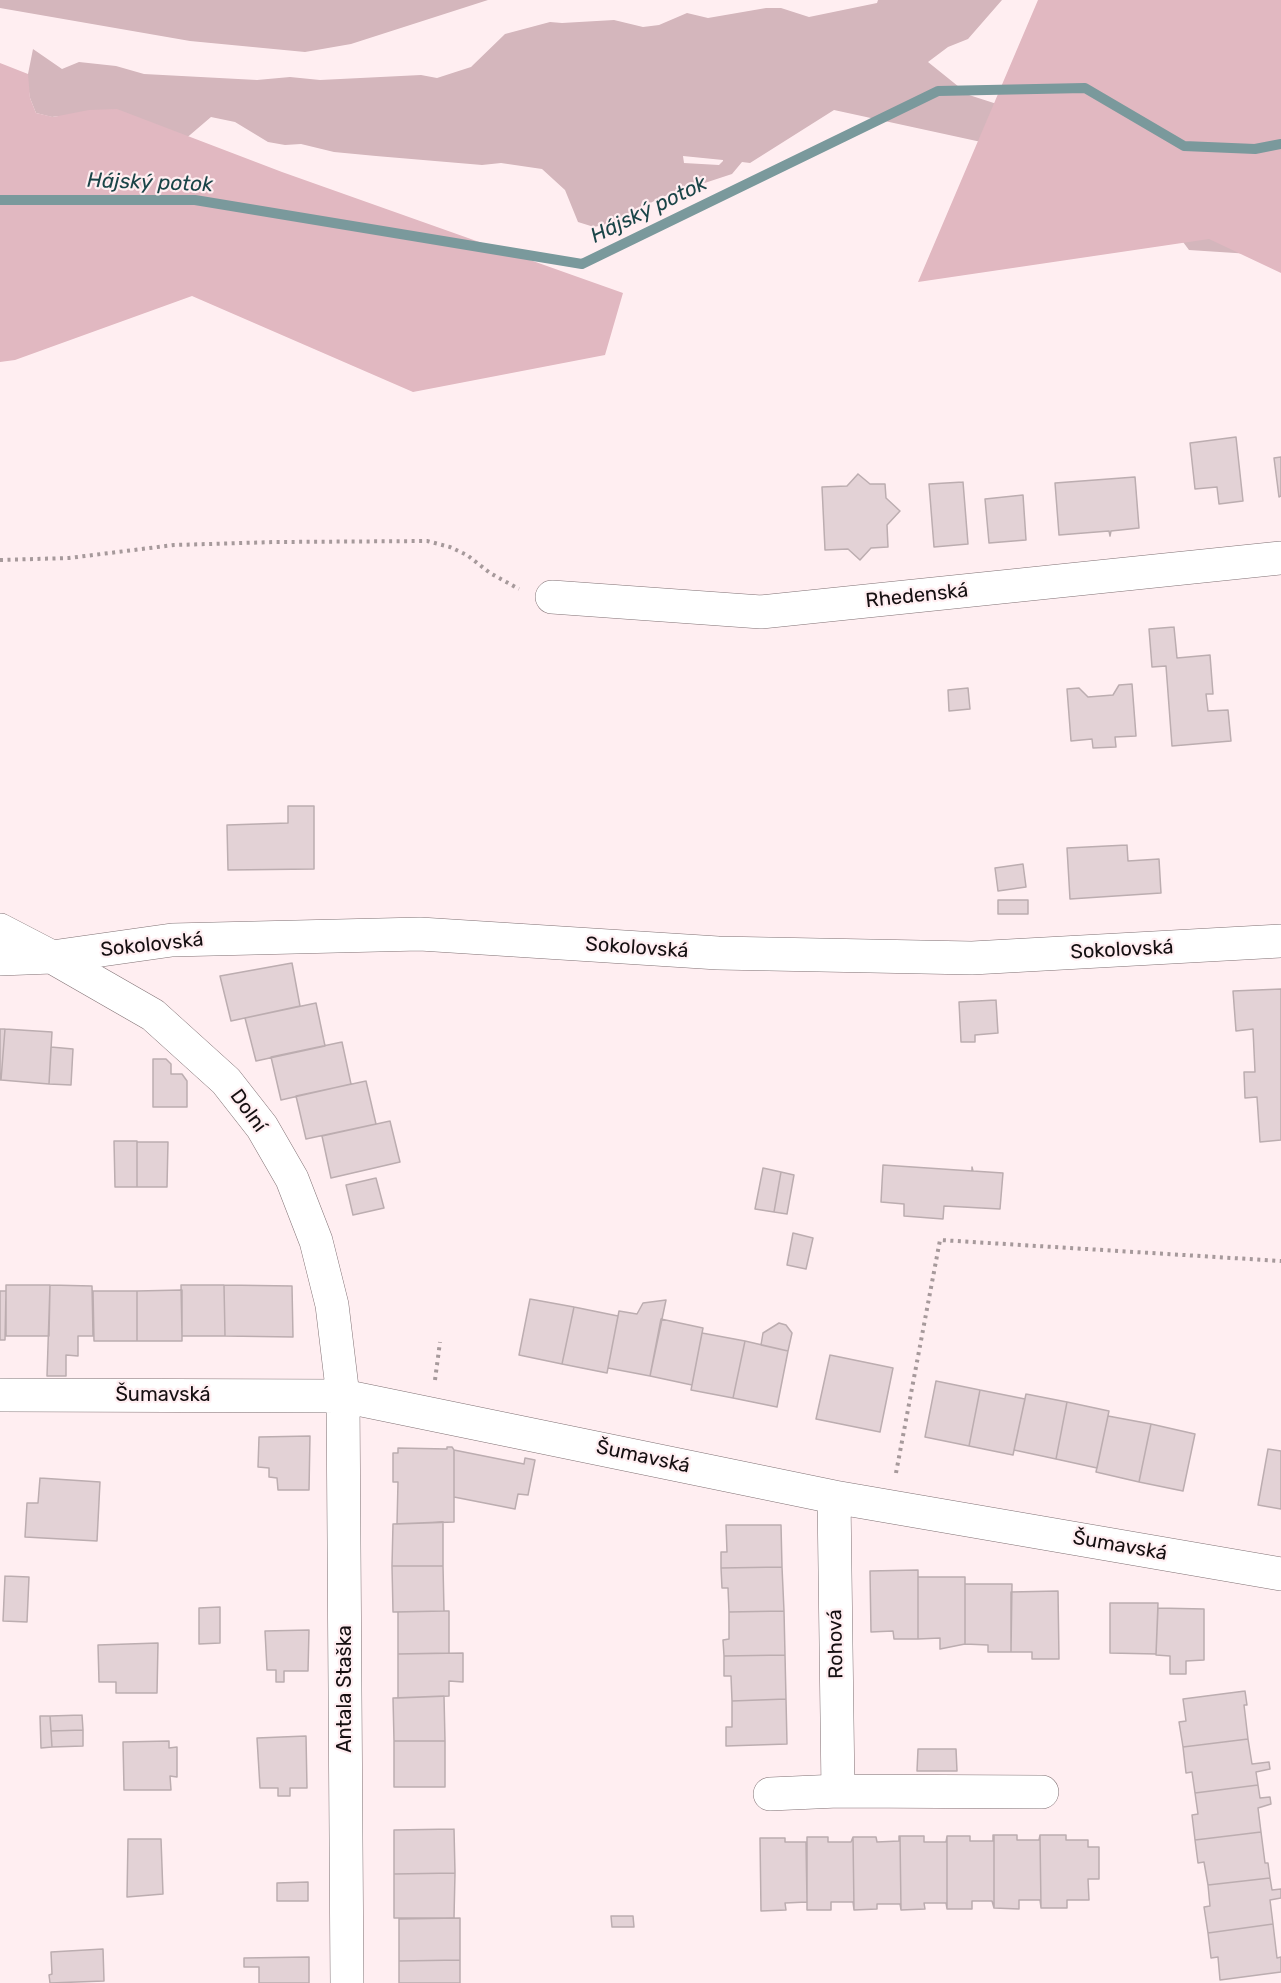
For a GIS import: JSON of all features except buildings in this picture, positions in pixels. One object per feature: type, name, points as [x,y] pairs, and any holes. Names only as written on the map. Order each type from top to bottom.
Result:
[{"type":"street","name":"Rhedenská","points":[[552,597],[761,612],[1281,558]]},
{"type":"street","points":[[0,930],[52,957]]},
{"type":"street","name":"Sokolovská","points":[[52,957],[172,940],[420,934],[718,953],[972,958],[1281,941]]},
{"type":"street","points":[[0,959],[52,957]]},
{"type":"street","name":"Dolní","points":[[52,957],[153,1015],[226,1081],[262,1127],[292,1179],[316,1241],[332,1305],[343,1396]]},
{"type":"street","name":"Šumavská","points":[[0,1395],[343,1396],[834,1497],[1281,1574]]},
{"type":"street","name":"Antala Staška","points":[[343,1396],[347,1983]]},
{"type":"street","name":"Rohová","points":[[834,1497],[838,1791]]},
{"type":"street","points":[[770,1794],[838,1791],[1042,1792]]},
{"type":"path","points":[[0,560],[69,558],[174,546],[276,542],[427,541],[468,555],[490,573],[522,591],[552,597]]},
{"type":"path","points":[[890,1506],[940,1240],[1281,1261]]},
{"type":"shaded area","points":[[0,0],[488,0],[351,44],[305,52],[190,41],[0,8]]},
{"type":"shaded area","points":[[878,0],[1002,0],[968,39],[948,47],[928,62],[969,95],[1158,156],[1281,166],[1281,256],[1189,250],[1133,175],[834,110],[750,163],[742,162],[732,174],[662,197],[611,223],[594,227],[578,222],[565,190],[542,169],[501,163],[482,165],[376,156],[334,152],[301,144],[285,145],[268,142],[235,122],[211,117],[80,229],[59,116],[52,117],[36,113],[30,98],[27,79],[33,49],[62,69],[79,62],[116,66],[144,74],[257,80],[290,77],[320,80],[421,75],[437,78],[471,67],[505,34],[550,22],[614,20],[643,27],[659,25],[687,13],[708,18],[766,8],[781,8],[809,17],[877,3]],"holes":[[[683,156],[723,160],[719,165],[684,163]]]},
{"type":"shaded area","points":[[1038,0],[1281,0],[1281,273],[1209,239],[918,282]]},
{"type":"shaded area","points":[[0,63],[28,74],[30,98],[36,113],[53,117],[89,110],[117,109],[282,172],[623,293],[605,355],[413,392],[192,296],[15,360],[0,362]]},
{"type":"waterway","name":"Hájský potok","points":[[0,200],[195,200],[582,264],[938,91],[1085,88],[1184,146],[1255,149],[1281,144]]}]
